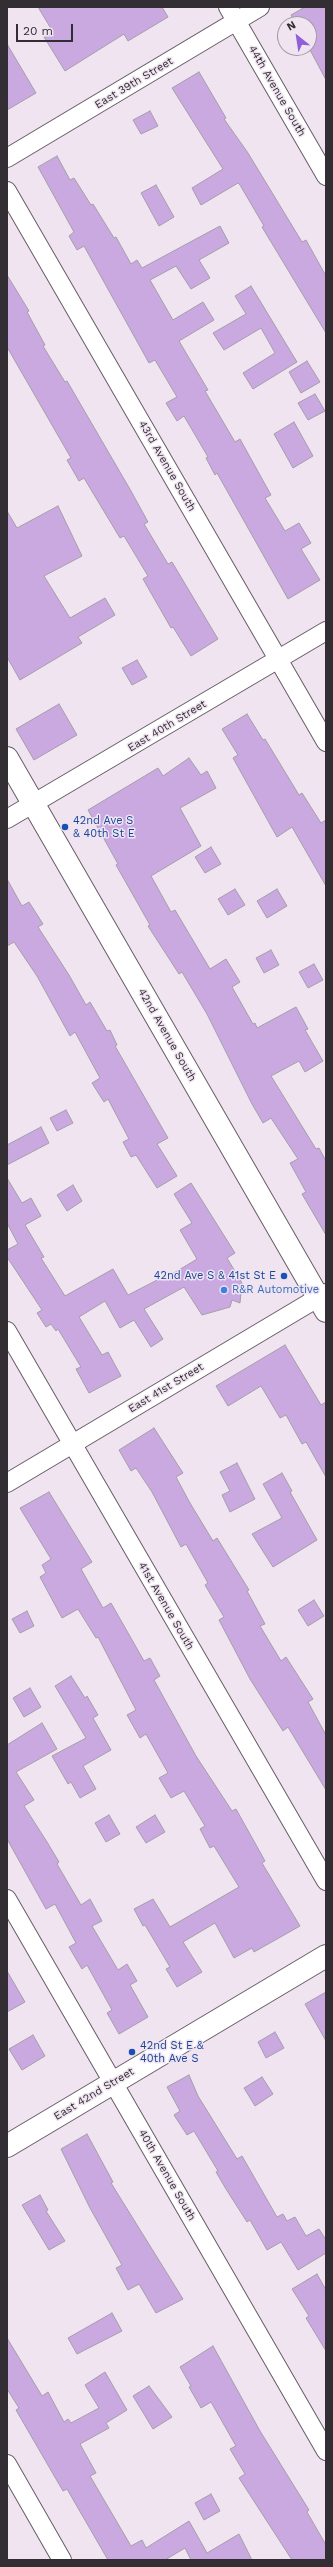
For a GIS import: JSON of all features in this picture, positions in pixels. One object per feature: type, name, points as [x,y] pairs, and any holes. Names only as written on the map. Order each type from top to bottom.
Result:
[{"type":"street","name":"East 39th Street","points":[[7,158],[232,14],[260,7]]},
{"type":"street","name":"44th Avenue South","points":[[232,14],[326,176]]},
{"type":"street","name":"43rd Avenue South","points":[[7,191],[326,742]]},
{"type":"street","name":"East 40th Street","points":[[7,819],[326,631]]},
{"type":"street","name":"42nd Avenue South","points":[[7,758],[323,1301]]},
{"type":"street","name":"East 41st Street","points":[[7,1483],[72,1444],[323,1301]]},
{"type":"street","name":"41st Avenue South","points":[[7,1331],[326,1881]]},
{"type":"street","name":"40th Avenue South","points":[[7,1899],[326,2451]]},
{"type":"street","name":"East 42nd Street","points":[[7,2146],[326,1956]]},
{"type":"street","points":[[7,2464],[62,2560]]},
{"type":"building","points":[[38,7],[162,7],[168,17],[128,41],[124,34],[65,71],[44,37],[53,32]]},
{"type":"building","points":[[305,7],[326,7],[326,80],[313,56],[317,56],[317,16],[291,15]]},
{"type":"building","points":[[7,44],[36,93],[7,110]]},
{"type":"building","points":[[199,72],[226,118],[224,119],[248,153],[302,242],[306,240],[326,276],[326,333],[262,227],[264,226],[240,185],[238,183],[201,205],[192,188],[223,169],[172,88]]},
{"type":"building","points":[[150,111],[158,126],[141,134],[133,120]]},
{"type":"building","points":[[57,156],[70,180],[74,178],[91,205],[93,204],[114,238],[116,237],[131,264],[137,260],[142,268],[220,226],[229,243],[199,260],[210,278],[191,289],[176,266],[150,280],[173,320],[203,302],[214,320],[179,341],[208,390],[205,391],[235,442],[240,439],[271,495],[265,498],[285,531],[299,523],[311,543],[301,549],[320,580],[288,599],[217,473],[215,475],[206,458],[208,457],[184,416],[177,421],[166,403],[177,397],[155,360],[149,363],[84,246],[77,250],[69,236],[74,232],[38,167]]},
{"type":"building","points":[[156,185],[174,217],[159,226],[141,193]]},
{"type":"building","points":[[7,275],[29,311],[27,312],[45,345],[43,346],[65,382],[67,381],[131,491],[148,522],[144,524],[168,564],[172,562],[218,639],[191,656],[173,627],[171,628],[143,579],[148,576],[124,536],[120,538],[84,478],[79,481],[67,460],[71,458],[7,347]]},
{"type":"building","points":[[251,286],[297,362],[253,389],[243,373],[275,353],[261,328],[224,350],[213,333],[246,314],[235,296]]},
{"type":"building","points":[[307,361],[320,382],[301,393],[289,372]]},
{"type":"building","points":[[315,394],[325,411],[308,420],[298,403]]},
{"type":"building","points":[[294,422],[313,456],[293,468],[274,434]]},
{"type":"building","points":[[58,506],[82,556],[44,576],[70,618],[105,598],[115,615],[78,637],[82,643],[20,680],[7,657],[7,511],[17,528]]},
{"type":"building","points":[[137,660],[147,677],[132,685],[122,668]]},
{"type":"building","points":[[59,704],[77,735],[34,760],[16,729]]},
{"type":"building","points":[[247,714],[263,740],[265,739],[299,795],[302,793],[321,823],[326,820],[326,886],[292,827],[277,837],[233,758],[238,755],[222,729]]},
{"type":"building","points":[[189,758],[201,775],[207,771],[216,788],[180,808],[201,846],[151,876],[171,912],[175,910],[210,969],[226,959],[240,982],[232,987],[253,1024],[255,1023],[257,1028],[296,1007],[308,1029],[305,1030],[323,1061],[305,1072],[299,1061],[271,1076],[316,1149],[319,1148],[326,1161],[326,1235],[302,1194],[306,1192],[290,1163],[298,1159],[271,1118],[263,1123],[207,1014],[182,972],[179,974],[148,926],[150,925],[116,865],[118,864],[88,810],[158,768],[163,776]]},
{"type":"building","points":[[211,847],[221,864],[205,873],[195,857]]},
{"type":"building","points":[[7,879],[22,906],[29,902],[43,924],[38,927],[69,975],[86,1005],[90,1002],[107,1031],[110,1030],[117,1045],[115,1046],[168,1138],[157,1144],[177,1176],[157,1188],[136,1155],[131,1157],[123,1142],[129,1139],[108,1099],[104,1102],[92,1083],[100,1078],[75,1032],[70,1036],[37,976],[14,942],[7,946]]},
{"type":"building","points":[[235,889],[245,905],[228,915],[218,899]]},
{"type":"building","points":[[277,889],[287,906],[267,918],[257,901]]},
{"type":"building","points":[[271,950],[279,965],[264,973],[256,958]]},
{"type":"building","points":[[314,964],[323,980],[308,988],[299,972]]},
{"type":"building","points":[[66,1110],[73,1123],[57,1131],[50,1118]]},
{"type":"building","points":[[41,1127],[49,1143],[7,1165],[7,1145]]},
{"type":"building","points":[[7,1178],[22,1203],[31,1198],[41,1216],[25,1225],[44,1257],[41,1258],[65,1296],[113,1269],[128,1295],[163,1277],[164,1279],[197,1259],[180,1230],[192,1223],[174,1194],[191,1183],[235,1253],[227,1258],[242,1283],[240,1303],[232,1300],[230,1307],[202,1315],[184,1287],[144,1309],[163,1339],[151,1347],[134,1320],[120,1328],[105,1301],[79,1317],[102,1355],[108,1352],[121,1376],[89,1393],[76,1369],[81,1367],[58,1329],[56,1331],[51,1324],[46,1327],[37,1313],[42,1310],[7,1257],[7,1250],[18,1244],[7,1223]]},
{"type":"building","points":[[73,1185],[82,1201],[67,1211],[57,1195]]},
{"type":"building","points":[[285,1345],[321,1405],[326,1402],[326,1477],[306,1442],[302,1444],[286,1415],[280,1418],[261,1386],[228,1406],[216,1386]]},
{"type":"building","points":[[154,1428],[183,1473],[176,1477],[190,1503],[213,1541],[217,1538],[249,1590],[247,1591],[265,1624],[260,1626],[281,1661],[286,1657],[313,1699],[308,1702],[326,1735],[326,1790],[288,1727],[283,1731],[250,1679],[219,1620],[224,1617],[205,1585],[208,1583],[186,1544],[181,1547],[152,1492],[136,1468],[131,1471],[119,1450]]},
{"type":"building","points":[[237,1463],[255,1499],[230,1512],[222,1495],[230,1491],[220,1472]]},
{"type":"building","points":[[282,1473],[292,1491],[290,1492],[317,1540],[273,1567],[252,1534],[282,1518],[263,1484]]},
{"type":"building","points":[[49,1492],[92,1562],[81,1569],[103,1608],[111,1603],[144,1661],[150,1658],[160,1676],[154,1680],[196,1756],[232,1811],[236,1809],[265,1861],[262,1863],[300,1926],[254,1952],[252,1948],[234,1958],[215,1923],[183,1942],[202,1972],[177,1987],[166,1969],[170,1967],[145,1925],[143,1926],[134,1909],[153,1899],[170,1927],[239,1887],[214,1846],[210,1848],[200,1829],[205,1826],[184,1791],[171,1798],[159,1778],[168,1773],[146,1734],[140,1738],[127,1715],[136,1710],[98,1637],[96,1638],[78,1609],[62,1618],[40,1577],[46,1573],[42,1565],[51,1559],[20,1508]]},
{"type":"building","points":[[314,1600],[324,1616],[308,1626],[298,1610]]},
{"type":"building","points":[[27,1611],[34,1626],[20,1633],[12,1619]]},
{"type":"building","points":[[71,1676],[85,1698],[87,1696],[98,1715],[93,1718],[111,1750],[83,1766],[96,1789],[80,1798],[71,1782],[68,1784],[52,1756],[86,1738],[55,1686]]},
{"type":"building","points":[[30,1688],[41,1707],[24,1717],[13,1698]]},
{"type":"building","points":[[42,1723],[57,1749],[16,1772],[34,1800],[24,1806],[59,1862],[57,1864],[81,1905],[90,1899],[102,1921],[92,1926],[118,1970],[127,1964],[137,1981],[130,1985],[148,2017],[119,2034],[107,2013],[112,2010],[87,1965],[82,1969],[69,1947],[76,1943],[55,1904],[46,1909],[7,1839],[7,1745]]},
{"type":"building","points":[[109,1815],[120,1834],[106,1842],[95,1823]]},
{"type":"building","points":[[155,1815],[165,1832],[146,1843],[136,1827]]},
{"type":"building","points":[[7,1971],[25,2002],[7,2012]]},
{"type":"building","points":[[326,1992],[326,2041],[305,2004]]},
{"type":"building","points":[[275,2032],[284,2048],[266,2058],[258,2042]]},
{"type":"building","points":[[33,2035],[45,2056],[22,2070],[9,2049]]},
{"type":"building","points":[[189,2075],[198,2096],[237,2159],[242,2156],[277,2217],[283,2214],[287,2221],[295,2217],[306,2236],[319,2229],[326,2240],[326,2253],[298,2270],[281,2242],[267,2250],[250,2220],[247,2222],[226,2189],[216,2172],[218,2171],[194,2131],[187,2135],[174,2115],[180,2111],[167,2087]]},
{"type":"building","points":[[262,2077],[273,2094],[255,2106],[244,2088]]},
{"type":"building","points":[[87,2134],[113,2182],[111,2183],[183,2299],[156,2313],[139,2284],[128,2290],[116,2268],[122,2265],[90,2208],[61,2149]]},
{"type":"building","points":[[40,2195],[48,2210],[46,2211],[65,2241],[49,2250],[22,2205]]},
{"type":"building","points":[[317,2274],[326,2290],[326,2351],[306,2318],[309,2316],[292,2289]]},
{"type":"building","points":[[112,2313],[122,2331],[77,2354],[68,2338]]},
{"type":"building","points":[[7,2338],[42,2396],[48,2392],[64,2422],[68,2419],[71,2423],[99,2408],[85,2385],[105,2372],[127,2410],[106,2423],[109,2428],[80,2444],[96,2473],[90,2476],[131,2546],[142,2540],[146,2548],[189,2521],[207,2553],[239,2534],[252,2560],[191,2560],[185,2548],[165,2560],[108,2560],[67,2489],[63,2491],[16,2410],[19,2408],[7,2389]]},
{"type":"building","points":[[213,2346],[260,2431],[309,2510],[307,2512],[326,2545],[326,2560],[292,2560],[239,2478],[245,2474],[230,2449],[236,2446],[211,2402],[201,2408],[189,2387],[191,2386],[180,2367]]},
{"type":"building","points":[[149,2386],[172,2417],[153,2429],[133,2396]]},
{"type":"building","points":[[211,2494],[220,2511],[204,2520],[195,2503]]},
{"type":"place","name":"42nd Ave S & 40th St E","points":[[65,827]]},
{"type":"place","name":"42nd Ave S & 41st St E","points":[[284,1276]]},
{"type":"place","name":"R&R Automotive","points":[[224,1290]]},
{"type":"place","name":"42nd St E & 40th Ave S","points":[[132,2052]]}]
